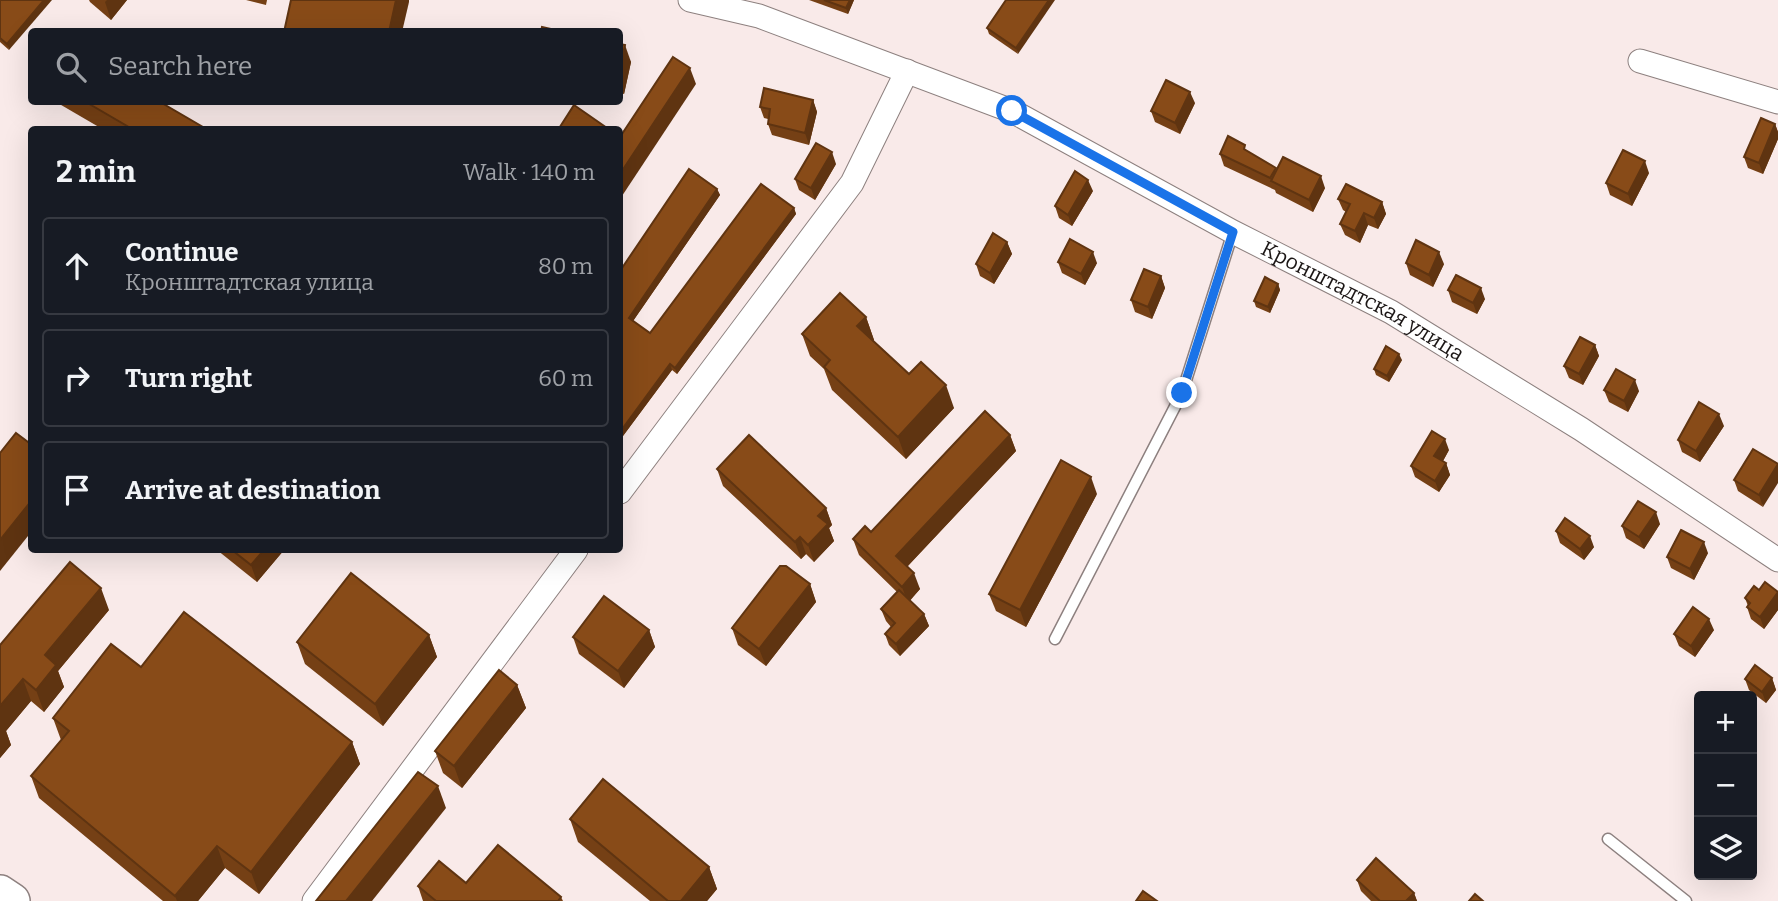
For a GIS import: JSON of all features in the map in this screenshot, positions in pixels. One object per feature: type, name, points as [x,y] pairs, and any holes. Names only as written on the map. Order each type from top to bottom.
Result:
[{"type":"main road","points":[[0,892],[12,901]]},
{"type":"street","name":"Кронштадтская улица","points":[[690,0],[759,16],[1012,111],[1233,232],[1391,312],[1581,429],[1778,560]]},
{"type":"street","points":[[1640,61],[1778,103]]},
{"type":"street","points":[[623,488],[852,183],[907,71]]},
{"type":"street","points":[[314,901],[574,553]]},
{"type":"lane","points":[[1055,639],[1182,393],[1233,232]]},
{"type":"lane","points":[[1608,839],[1686,901]]},
{"type":"building","points":[[0,0],[44,0],[7,44],[0,38]]},
{"type":"building","points":[[291,0],[396,0],[390,28],[285,28]]},
{"type":"building","points":[[824,0],[850,0],[846,8]]},
{"type":"building","points":[[1006,0],[1049,0],[1016,48],[987,28]]},
{"type":"building","points":[[673,57],[690,68],[623,169],[623,132]]},
{"type":"building","points":[[1166,80],[1190,92],[1175,123],[1151,111]]},
{"type":"building","points":[[764,88],[813,100],[805,133],[768,124],[770,109],[760,107]]},
{"type":"building","points":[[91,105],[165,105],[201,126],[127,126]]},
{"type":"building","points":[[574,105],[604,126],[561,126]]},
{"type":"building","points":[[1761,118],[1775,124],[1759,163],[1744,157]]},
{"type":"building","points":[[1228,136],[1276,168],[1270,178],[1220,154]]},
{"type":"building","points":[[816,143],[832,152],[811,188],[795,179]]},
{"type":"building","points":[[1623,150],[1645,161],[1628,194],[1606,183]]},
{"type":"building","points":[[1283,157],[1321,176],[1309,200],[1271,181]]},
{"type":"building","points":[[689,169],[717,189],[629,318],[650,333],[761,184],[794,208],[675,368],[670,364],[623,428],[623,267]]},
{"type":"building","points":[[1075,171],[1088,180],[1068,215],[1055,206]]},
{"type":"building","points":[[1346,184],[1382,202],[1374,218],[1364,213],[1355,231],[1340,224],[1350,204],[1338,199]]},
{"type":"building","points":[[993,233],[1007,242],[990,273],[976,264]]},
{"type":"building","points":[[1070,239],[1093,252],[1081,274],[1058,262]]},
{"type":"building","points":[[1416,240],[1439,252],[1429,275],[1406,263]]},
{"type":"building","points":[[1144,269],[1161,276],[1148,307],[1131,300]]},
{"type":"building","points":[[1456,275],[1481,288],[1473,303],[1448,290]]},
{"type":"building","points":[[1265,277],[1278,284],[1268,307],[1254,301]]},
{"type":"building","points":[[840,293],[866,317],[857,326],[909,374],[921,362],[946,385],[898,437],[824,367],[830,360],[802,334]]},
{"type":"building","points":[[1580,337],[1595,345],[1579,374],[1564,366]]},
{"type":"building","points":[[1386,346],[1399,354],[1387,376],[1374,369]]},
{"type":"building","points":[[1616,369],[1635,380],[1624,401],[1604,390]]},
{"type":"building","points":[[1699,402],[1719,414],[1696,451],[1678,440]]},
{"type":"building","points":[[985,411],[1010,435],[896,556],[914,573],[902,587],[853,539],[865,526],[871,532]]},
{"type":"building","points":[[1432,431],[1445,439],[1434,456],[1446,463],[1435,481],[1411,466]]},
{"type":"building","points":[[16,433],[28,442],[28,505],[0,540],[0,453]]},
{"type":"building","points":[[749,435],[826,508],[818,516],[828,524],[808,545],[800,537],[795,542],[717,469]]},
{"type":"building","points":[[1753,449],[1778,464],[1759,495],[1734,480]]},
{"type":"building","points":[[1061,460],[1091,477],[1020,610],[989,594]]},
{"type":"building","points":[[1638,501],[1656,512],[1639,537],[1622,526]]},
{"type":"building","points":[[1565,518],[1590,536],[1580,549],[1556,531]]},
{"type":"building","points":[[1681,530],[1704,542],[1690,569],[1667,557]]},
{"type":"building","points":[[236,553],[261,553],[251,565]]},
{"type":"building","points":[[70,562],[101,588],[45,655],[56,665],[36,690],[23,679],[0,706],[0,645]]},
{"type":"building","points":[[780,566],[786,566],[810,584],[759,649],[732,628]]},
{"type":"building","points":[[351,573],[429,635],[375,704],[297,642]]},
{"type":"building","points":[[1765,582],[1778,592],[1760,617],[1747,607],[1750,603],[1745,598],[1754,586],[1759,590]]},
{"type":"building","points":[[899,590],[924,614],[896,644],[885,634],[895,623],[881,609]]},
{"type":"building","points":[[604,596],[649,630],[618,671],[573,637]]},
{"type":"building","points":[[1693,607],[1709,619],[1691,646],[1674,634]]},
{"type":"building","points":[[184,612],[352,742],[251,872],[217,846],[175,896],[31,776],[69,731],[53,718],[111,644],[141,667]]},
{"type":"building","points":[[1755,665],[1772,678],[1762,692],[1745,679]]},
{"type":"building","points":[[499,670],[517,685],[454,766],[435,751]]},
{"type":"building","points":[[418,772],[438,786],[346,901],[316,901]]},
{"type":"building","points":[[603,779],[709,867],[681,901],[668,901],[570,819]]},
{"type":"building","points":[[498,845],[561,897],[558,901],[436,901],[418,886],[439,861],[466,883]]},
{"type":"building","points":[[1376,858],[1414,893],[1406,901],[1380,901],[1357,880]]},
{"type":"building","points":[[1143,891],[1157,901],[1136,901]]},
{"type":"building","points":[[1475,894],[1483,901],[1469,901]]},
{"type":"route","points":[[1012,111],[1233,232],[1182,393]]}]
